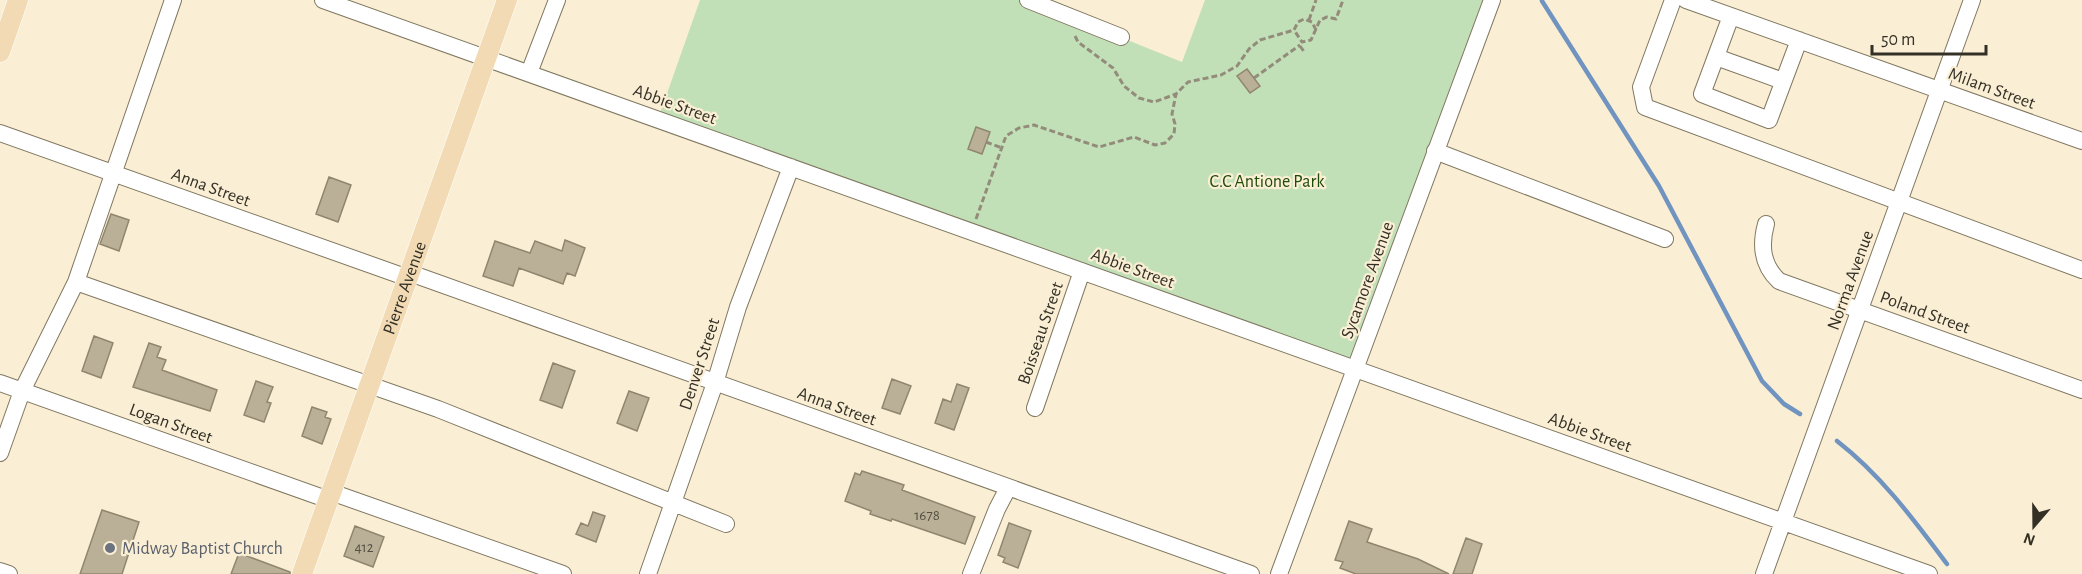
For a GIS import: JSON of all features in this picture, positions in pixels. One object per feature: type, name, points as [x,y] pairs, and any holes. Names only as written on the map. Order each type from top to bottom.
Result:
[{"type":"main road","points":[[0,52],[18,0]]},
{"type":"main road","name":"Pierre Avenue","points":[[302,574],[507,0]]},
{"type":"street","points":[[0,453],[22,391],[76,282],[173,0]]},
{"type":"street","name":"Abbie Street","points":[[323,0],[1929,574]]},
{"type":"street","points":[[529,73],[557,0]]},
{"type":"street","points":[[1028,0],[1121,38]]},
{"type":"street","name":"Sycamore Avenue","points":[[1279,574],[1492,0]]},
{"type":"street","points":[[1673,0],[1641,87],[1645,106],[2082,270]]},
{"type":"street","name":"Milam Street","points":[[1686,0],[2082,141]]},
{"type":"street","name":"Norma Avenue","points":[[1764,574],[1972,0]]},
{"type":"street","points":[[1731,16],[1702,94],[1768,120],[1799,40]]},
{"type":"street","points":[[1716,57],[1783,81]]},
{"type":"street","name":"Anna Street","points":[[0,134],[715,383],[1251,574]]},
{"type":"street","points":[[1435,152],[1665,239]]},
{"type":"street","name":"Denver Street","points":[[648,574],[715,383],[738,307],[792,167]]},
{"type":"street","name":"Poland Street","points":[[1766,224],[1762,238],[1765,261],[1770,272],[1779,281],[2082,390]]},
{"type":"street","name":"Boisseau Street","points":[[1035,408],[1082,271]]},
{"type":"street","points":[[76,282],[438,410],[726,524]]},
{"type":"street","name":"Logan Street","points":[[0,383],[563,574]]},
{"type":"street","points":[[971,574],[997,509],[1008,488]]},
{"type":"street","points":[[0,571],[9,574]]},
{"type":"path","points":[[1309,20],[1316,0]]},
{"type":"path","points":[[1254,78],[1301,44],[1311,40],[1320,20],[1327,17],[1336,19],[1343,0]]},
{"type":"path","points":[[1072,17],[1078,42],[1113,68],[1124,86],[1139,98],[1154,102],[1176,94],[1188,82],[1221,75],[1237,66],[1249,49],[1260,40],[1294,30],[1302,20],[1309,20]]},
{"type":"path","points":[[1309,20],[1316,30]]},
{"type":"path","points":[[1294,30],[1305,53]]},
{"type":"path","points":[[975,222],[1006,136],[1019,128],[1034,125],[1099,147],[1134,136],[1155,145],[1165,143],[1174,134],[1175,124],[1172,114],[1176,94]]},
{"type":"path","points":[[986,142],[1002,148]]},
{"type":"green space","name":"C.C Antione Park","points":[[700,0],[1028,0],[1182,62],[1205,0],[1492,0],[1356,369],[658,119]]},
{"type":"building","points":[[1247,69],[1260,86],[1250,93],[1237,76]]},
{"type":"building","points":[[976,127],[990,132],[982,154],[968,149]]},
{"type":"building","points":[[329,177],[351,185],[338,222],[316,214]]},
{"type":"building","points":[[111,214],[129,220],[119,251],[100,244]]},
{"type":"building","points":[[565,240],[585,248],[575,276],[567,273],[563,284],[519,268],[513,286],[483,276],[495,241],[530,253],[535,241],[562,251]]},
{"type":"building","points":[[94,336],[113,343],[101,378],[82,371]]},
{"type":"building","points":[[149,343],[161,347],[157,357],[166,360],[162,370],[217,390],[210,411],[133,387]]},
{"type":"building","points":[[553,363],[575,371],[562,408],[540,400]]},
{"type":"building","points":[[892,379],[911,386],[900,414],[882,408]]},
{"type":"building","points":[[256,381],[273,387],[267,402],[271,403],[264,422],[244,415]]},
{"type":"building","points":[[957,384],[969,388],[954,430],[935,423],[943,399],[951,402]]},
{"type":"building","points":[[629,391],[649,398],[637,431],[617,423]]},
{"type":"building","points":[[312,407],[327,412],[325,417],[331,419],[322,444],[302,436]]},
{"type":"building","points":[[862,471],[904,485],[902,490],[975,517],[965,544],[892,519],[891,521],[870,514],[871,511],[845,501],[855,473],[860,475]]},
{"type":"building","name":"Midway Baptist Church","points":[[102,510],[139,522],[122,574],[80,574]]},
{"type":"building","points":[[593,512],[605,516],[596,542],[576,534],[581,523],[588,526]]},
{"type":"building","points":[[1349,521],[1372,529],[1367,542],[1418,559],[1449,574],[1356,574],[1340,568],[1343,562],[1335,560]]},
{"type":"building","points":[[1009,523],[1031,531],[1018,568],[1003,562],[1005,558],[998,555]]},
{"type":"building","points":[[355,526],[384,537],[373,567],[344,556]]},
{"type":"building","points":[[1466,538],[1482,544],[1472,574],[1453,574]]},
{"type":"building","points":[[239,553],[290,572],[290,574],[231,574]]},
{"type":"waterway","points":[[1542,1],[1659,186],[1762,381],[1784,404],[1800,414]]},
{"type":"waterway","points":[[1837,441],[1882,483],[1947,564]]},
{"type":"place","name":"Midway Baptist Church","points":[[110,548]]}]
